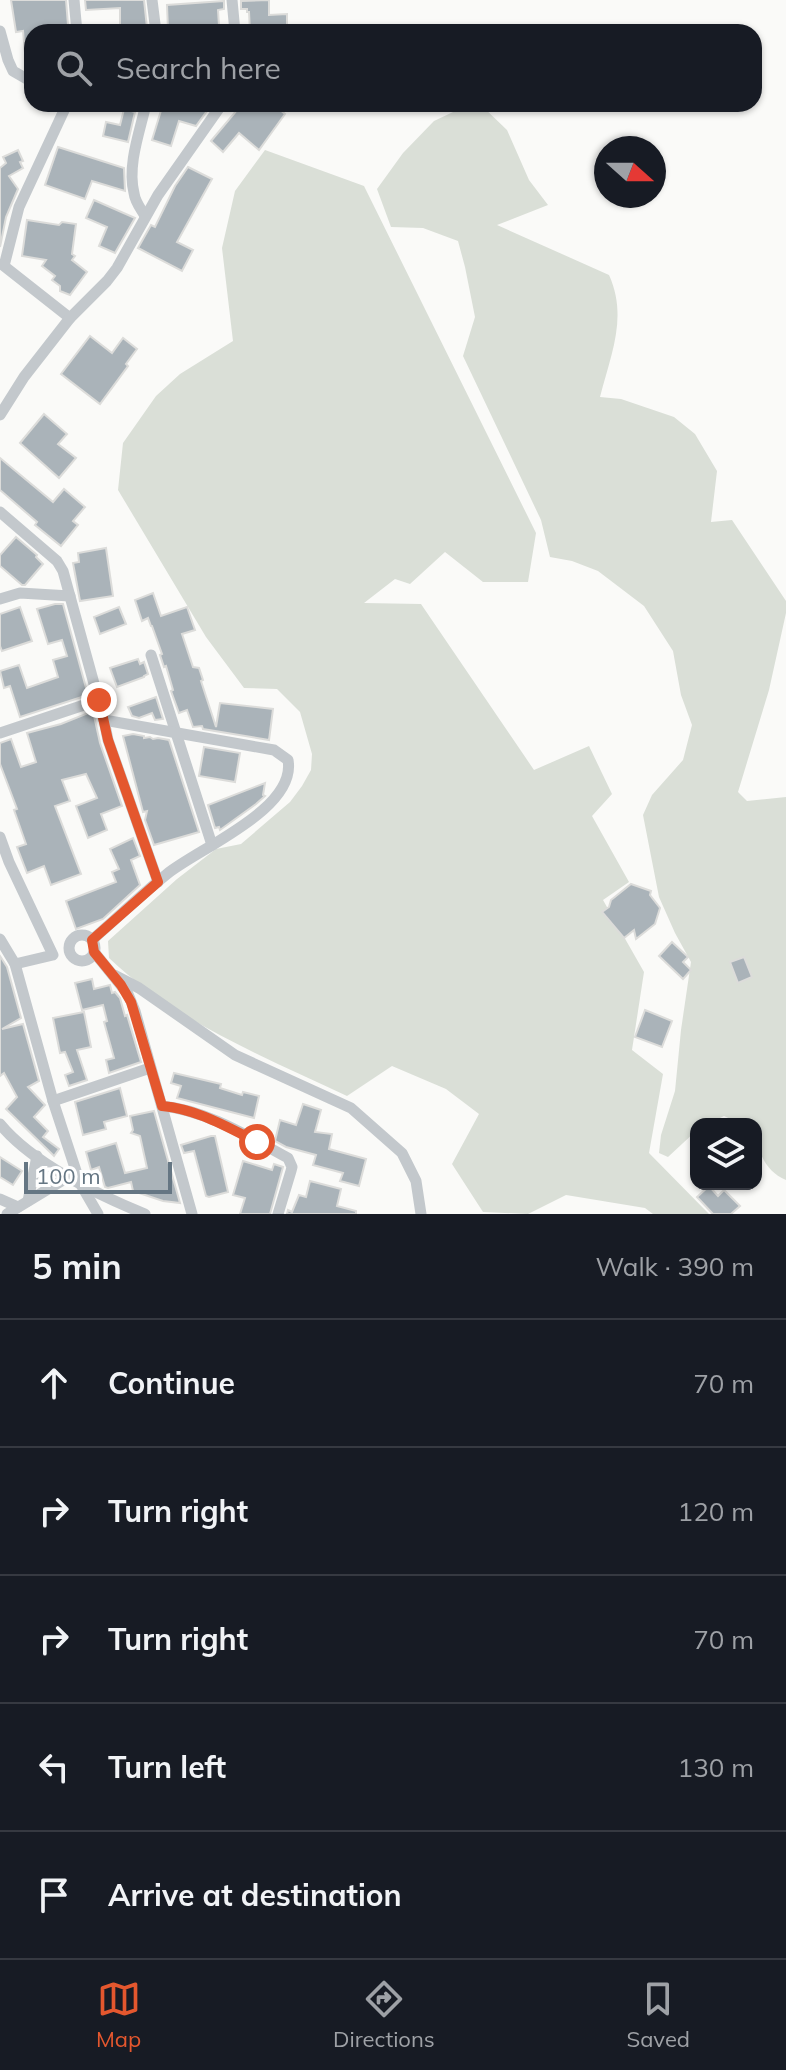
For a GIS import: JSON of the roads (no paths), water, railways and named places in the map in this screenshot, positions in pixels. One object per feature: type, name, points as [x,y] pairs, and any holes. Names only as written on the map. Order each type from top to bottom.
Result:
[{"type":"street","points":[[74,0],[76,24]]},
{"type":"street","points":[[152,0],[155,24]]},
{"type":"street","points":[[232,0],[234,24]]},
{"type":"street","points":[[0,31],[13,71],[24,77]]},
{"type":"street","points":[[63,112],[23,198],[2,264],[70,318]]},
{"type":"street","points":[[144,112],[132,178],[134,196],[145,216]]},
{"type":"street","points":[[0,415],[24,377],[70,318],[107,281],[126,255],[145,216],[216,112]]},
{"type":"street","points":[[0,512],[57,561],[63,571],[108,740],[158,882]]},
{"type":"street","points":[[0,599],[20,593],[70,596]]},
{"type":"street","points":[[151,655],[212,845]]},
{"type":"street","points":[[0,733],[99,700]]},
{"type":"street","points":[[104,720],[274,750],[288,760],[290,770],[275,797],[238,831],[196,853],[158,882],[93,946],[90,958],[82,961],[74,959],[69,952],[70,942],[83,935],[93,946],[128,994],[192,1214]]},
{"type":"street","points":[[0,837],[53,955]]},
{"type":"street","points":[[0,939],[15,964],[53,1101],[80,1183],[98,1214]]},
{"type":"street","points":[[15,964],[69,952]]},
{"type":"street","points":[[114,975],[139,988],[235,1055],[351,1108],[402,1153],[416,1181],[421,1214]]},
{"type":"street","points":[[53,1101],[150,1068]]},
{"type":"street","points":[[162,1106],[189,1111],[216,1121],[288,1158],[292,1167],[278,1214]]},
{"type":"street","points":[[0,1124],[6,1138],[68,1177],[145,1214]]},
{"type":"street","points":[[23,1204],[37,1156]]},
{"type":"street","points":[[7,1214],[68,1177]]},
{"type":"street","points":[[0,1199],[23,1204]]}]
